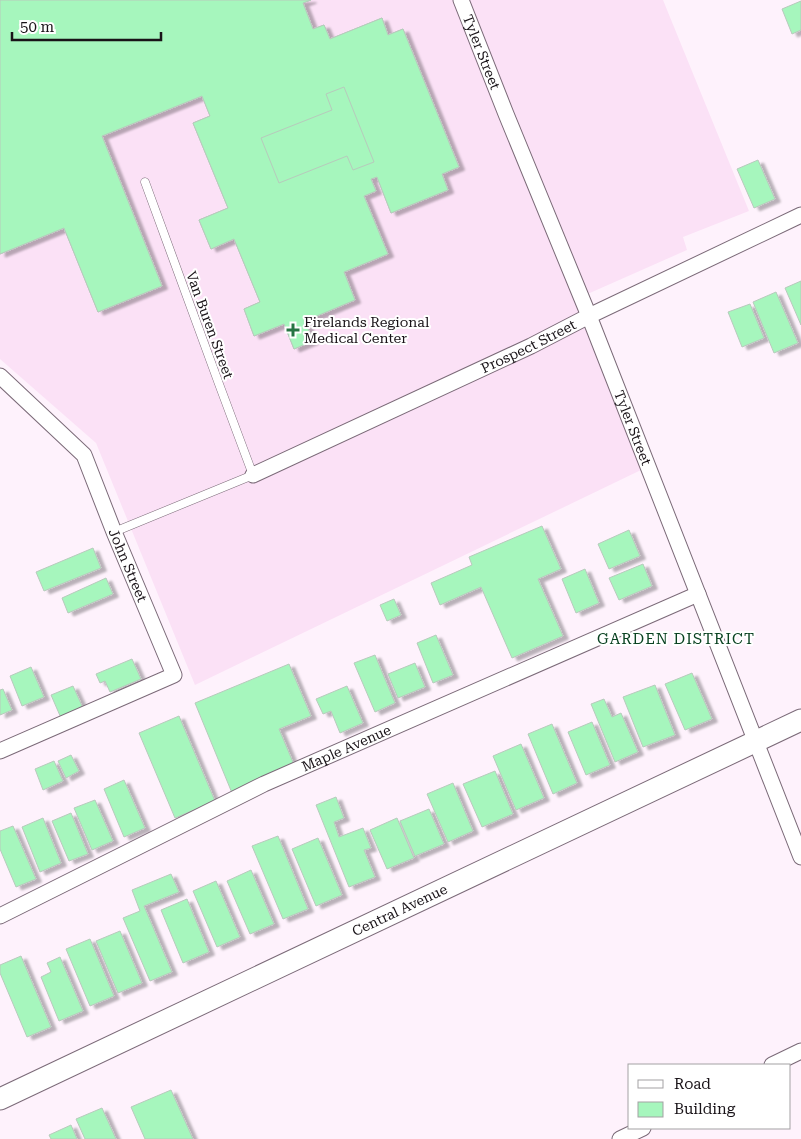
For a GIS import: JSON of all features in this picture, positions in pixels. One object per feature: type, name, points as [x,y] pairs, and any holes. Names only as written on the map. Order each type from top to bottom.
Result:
[{"type":"street","name":"Tyler Street","points":[[461,0],[589,316],[801,858]]},
{"type":"street","name":"Prospect Street","points":[[253,475],[531,346],[589,316],[801,215]]},
{"type":"street","name":"John Street","points":[[0,376],[84,455],[174,675],[0,751]]},
{"type":"street","name":"Maple Avenue","points":[[0,916],[264,784],[698,594]]},
{"type":"street","name":"Central Avenue","points":[[0,1099],[801,720]]},
{"type":"street","points":[[774,1064],[801,1052]]},
{"type":"street","points":[[620,1139],[641,1129]]},
{"type":"lane","name":"Van Buren Street","points":[[145,182],[253,475]]},
{"type":"lane","points":[[114,532],[253,475]]},
{"type":"shaded area","name":"Firelands Regional Medical Center","points":[[0,0],[663,0],[749,211],[683,237],[687,250],[574,300],[641,470],[195,685],[96,443],[0,359]]},
{"type":"building","name":"Firelands Regional Medical Center","points":[[0,0],[311,0],[303,3],[313,29],[324,25],[330,39],[382,18],[388,35],[403,29],[459,167],[442,174],[448,190],[391,213],[377,177],[371,179],[376,191],[364,196],[388,254],[344,272],[355,300],[305,321],[313,341],[294,349],[284,324],[254,336],[244,309],[260,302],[234,239],[211,249],[199,220],[228,208],[193,123],[210,116],[202,96],[102,136],[162,286],[98,312],[64,228],[0,254]],"holes":[[[344,87],[374,162],[353,170],[347,156],[279,183],[261,138],[332,110],[326,94]]]},
{"type":"building","name":"Firelands Regional Medical Center","points":[[0,0],[311,0],[303,3],[313,29],[324,25],[330,39],[382,18],[388,35],[403,29],[459,167],[442,174],[448,190],[391,213],[377,177],[371,179],[376,191],[364,196],[388,254],[344,272],[355,300],[305,321],[313,341],[294,349],[284,324],[254,336],[244,309],[260,302],[234,239],[211,249],[199,220],[228,208],[193,123],[210,116],[202,96],[102,136],[162,286],[98,312],[64,228],[0,254]]},
{"type":"building","points":[[801,1],[801,30],[792,34],[782,9]]},
{"type":"building","points":[[344,87],[374,162],[353,170],[347,156],[279,183],[261,138],[332,110],[326,94]]},
{"type":"building","points":[[758,160],[775,199],[754,208],[737,169]]},
{"type":"building","points":[[801,281],[801,325],[785,288]]},
{"type":"building","points":[[776,292],[798,343],[774,353],[753,302]]},
{"type":"building","points":[[750,304],[764,338],[742,347],[728,312]]},
{"type":"building","points":[[542,526],[561,569],[538,579],[563,636],[512,658],[481,587],[440,605],[431,583],[472,565],[469,557]]},
{"type":"building","points":[[629,530],[640,556],[609,569],[598,544]]},
{"type":"building","points":[[93,548],[101,568],[44,591],[36,572]]},
{"type":"building","points":[[643,564],[652,586],[619,600],[609,578]]},
{"type":"building","points":[[585,569],[599,603],[576,613],[562,579]]},
{"type":"building","points":[[106,578],[113,594],[68,613],[62,598]]},
{"type":"building","points":[[394,599],[401,615],[387,621],[380,605]]},
{"type":"building","points":[[436,635],[453,675],[433,683],[417,643]]},
{"type":"building","points":[[375,655],[395,703],[375,712],[354,663]]},
{"type":"building","points":[[132,659],[141,679],[110,692],[105,681],[100,683],[96,674]]},
{"type":"building","points":[[415,663],[425,687],[398,698],[388,674]]},
{"type":"building","points":[[289,664],[311,716],[279,729],[295,767],[232,793],[195,703]]},
{"type":"building","points":[[31,667],[44,697],[22,706],[10,676]]},
{"type":"building","points":[[692,673],[712,719],[685,730],[665,684]]},
{"type":"building","points":[[655,685],[675,735],[643,747],[623,697]]},
{"type":"building","points":[[73,686],[83,708],[61,718],[51,695]]},
{"type":"building","points":[[347,686],[363,723],[340,733],[331,711],[323,714],[316,699]]},
{"type":"building","points":[[3,689],[12,710],[0,715],[0,690]]},
{"type":"building","points":[[604,699],[612,717],[621,713],[638,752],[615,762],[591,704]]},
{"type":"building","points":[[179,716],[215,801],[175,818],[139,733]]},
{"type":"building","points":[[592,722],[610,765],[586,775],[568,732]]},
{"type":"building","points":[[552,724],[577,783],[553,794],[528,734]]},
{"type":"building","points":[[521,744],[544,798],[516,810],[493,756]]},
{"type":"building","points":[[71,755],[79,771],[66,778],[58,761]]},
{"type":"building","points":[[54,761],[63,781],[43,790],[35,769]]},
{"type":"building","points":[[495,771],[513,814],[482,827],[463,784]]},
{"type":"building","points":[[124,780],[145,828],[124,837],[104,789]]},
{"type":"building","points":[[453,783],[473,831],[448,842],[427,794]]},
{"type":"building","points":[[336,797],[344,818],[334,822],[339,837],[363,828],[371,848],[364,850],[375,877],[349,887],[316,805]]},
{"type":"building","points":[[95,800],[113,841],[92,850],[74,808]]},
{"type":"building","points":[[429,809],[444,844],[415,856],[400,821]]},
{"type":"building","points":[[71,813],[88,854],[69,861],[52,821]]},
{"type":"building","points":[[43,818],[61,863],[40,872],[22,827]]},
{"type":"building","points":[[397,818],[414,858],[387,869],[370,830]]},
{"type":"building","points":[[13,826],[36,879],[16,887],[0,849],[0,831]]},
{"type":"building","points":[[278,836],[308,909],[283,919],[252,846]]},
{"type":"building","points":[[318,838],[342,895],[316,906],[292,849]]},
{"type":"building","points":[[251,870],[274,924],[250,934],[227,881]]},
{"type":"building","points":[[171,874],[179,892],[144,906],[172,972],[150,981],[123,918],[140,911],[132,890]]},
{"type":"building","points":[[216,881],[240,937],[217,947],[193,891]]},
{"type":"building","points":[[187,899],[209,952],[183,963],[161,910]]},
{"type":"building","points":[[120,931],[142,983],[118,993],[96,941]]},
{"type":"building","points":[[90,939],[114,996],[90,1006],[66,949]]},
{"type":"building","points":[[21,956],[51,1027],[27,1037],[0,973],[0,965]]},
{"type":"building","points":[[60,957],[83,1011],[59,1021],[41,977],[51,972],[47,963]]},
{"type":"building","points":[[171,1090],[193,1139],[145,1139],[131,1107]]},
{"type":"building","points":[[102,1108],[116,1139],[85,1139],[76,1119]]},
{"type":"building","points":[[71,1125],[77,1139],[51,1139],[49,1135]]},
{"type":"place","name":"Firelands Regional Medical Center","points":[[293,330]]},
{"type":"district","name":"GARDEN DISTRICT","points":[[676,639]]}]
